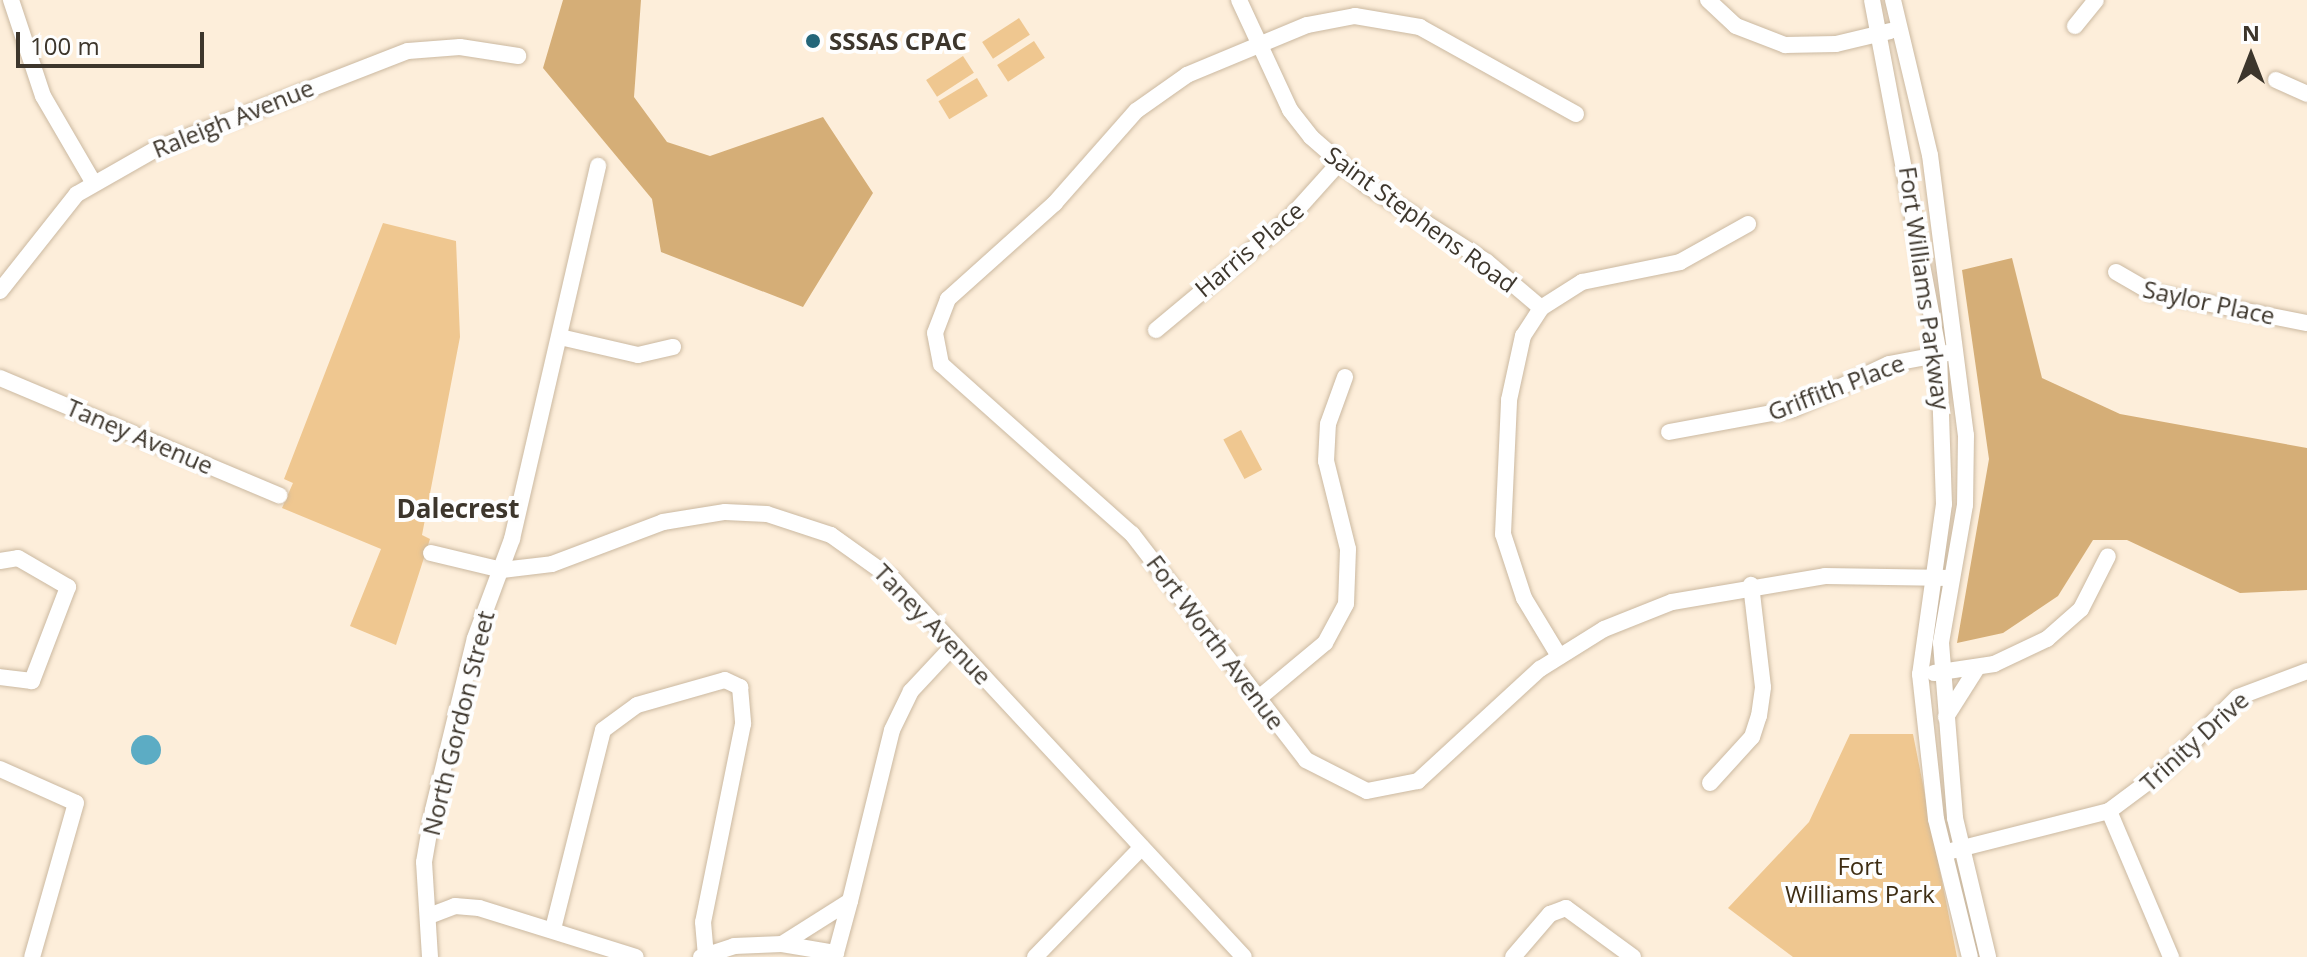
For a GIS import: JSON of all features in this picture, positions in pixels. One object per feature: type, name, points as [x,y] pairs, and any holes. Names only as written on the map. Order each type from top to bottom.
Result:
[{"type":"street","points":[[11,0],[37,83],[93,182]]},
{"type":"street","name":"Saint Stephens Road","points":[[1239,0],[1257,45],[1299,123],[1339,163],[1487,262],[1541,308]]},
{"type":"street","points":[[1708,0],[1736,26],[1785,45],[1900,29]]},
{"type":"street","name":"Fort Williams Parkway","points":[[1872,0],[1881,34],[1939,354],[1944,504],[1930,577],[1920,674],[1944,853],[1970,957]]},
{"type":"street","name":"Fort Williams Parkway","points":[[1893,0],[1930,155],[1956,351],[1965,491],[1950,578],[1943,672],[1961,848],[1988,957]]},
{"type":"street","points":[[2075,26],[2096,0]]},
{"type":"street","name":"Fort Worth Avenue","points":[[1576,114],[1458,45],[1402,21],[1322,21],[1257,45],[1187,75],[1136,111],[1055,203],[962,282],[935,333],[952,380],[1132,534],[1318,770],[1379,792],[1433,771],[1504,697],[1559,656],[1672,602],[1751,585],[1854,573],[1950,578]]},
{"type":"street","name":"Raleigh Avenue","points":[[0,291],[41,231],[93,182],[177,140],[399,53],[460,47],[518,56]]},
{"type":"street","points":[[2276,80],[2307,94]]},
{"type":"street","name":"Harris Place","points":[[1156,330],[1304,205],[1339,163]]},
{"type":"street","name":"North Gordon Street","points":[[430,957],[424,862],[433,810],[475,638],[502,570],[560,337],[598,166]]},
{"type":"street","points":[[1559,656],[1516,582],[1501,518],[1516,359],[1541,308],[1599,277],[1690,259],[1748,224]]},
{"type":"street","name":"Saylor Place","points":[[2116,272],[2150,292],[2307,323]]},
{"type":"street","points":[[560,337],[638,355],[673,347]]},
{"type":"street","name":"Griffith Place","points":[[1669,432],[1793,409],[1889,364],[1956,351]]},
{"type":"street","points":[[1259,698],[1325,643],[1346,604],[1348,549],[1326,461],[1328,424],[1345,377]]},
{"type":"street","name":"Taney Avenue","points":[[0,378],[279,495]]},
{"type":"street","name":"Taney Avenue","points":[[431,553],[502,570],[578,557],[683,517],[767,514],[866,556],[954,645],[1244,957]]},
{"type":"street","points":[[1920,674],[1977,668],[2021,653],[2070,620],[2108,556]]},
{"type":"street","points":[[0,561],[18,558],[68,587],[32,681],[2,684]]},
{"type":"street","points":[[1710,783],[1752,737],[1763,698],[1751,585]]},
{"type":"street","points":[[782,944],[836,953],[892,730],[911,691],[954,645]]},
{"type":"street","points":[[1946,719],[1977,668]]},
{"type":"street","name":"Trinity Drive","points":[[1944,853],[2109,811],[2168,767],[2238,697],[2307,671]]},
{"type":"street","points":[[553,929],[603,730],[637,705],[700,683],[734,682],[744,699],[743,732],[703,922],[703,956],[782,944],[820,925],[850,901]]},
{"type":"street","points":[[0,769],[76,803],[32,957]]},
{"type":"street","points":[[2109,811],[2171,957]]},
{"type":"street","points":[[1035,957],[1142,847]]},
{"type":"street","points":[[429,916],[465,906],[553,929],[636,957]]},
{"type":"street","points":[[1513,957],[1550,914],[1566,908],[1633,957]]},
{"type":"green space","points":[[1019,18],[1030,35],[993,59],[982,42]]},
{"type":"green space","points":[[1034,41],[1045,58],[1008,82],[997,65]]},
{"type":"green space","points":[[963,56],[974,73],[937,97],[926,80]]},
{"type":"green space","points":[[977,78],[988,96],[949,119],[938,101]]},
{"type":"green space","points":[[383,223],[456,241],[460,337],[422,535],[430,539],[396,645],[350,626],[381,549],[282,508],[293,483],[284,479]]},
{"type":"green space","points":[[1241,430],[1262,470],[1244,479],[1223,439]]},
{"type":"green space","name":"Fort Williams Park","points":[[1850,734],[1913,734],[1957,957],[1793,957],[1728,908],[1809,822]]},
{"type":"shaded area","points":[[563,0],[641,0],[634,97],[667,142],[710,156],[823,117],[873,193],[803,307],[661,252],[652,199],[543,68]]},
{"type":"shaded area","points":[[2012,258],[2042,378],[2120,414],[2307,448],[2307,590],[2240,593],[2127,540],[2093,540],[2058,596],[2003,633],[1957,643],[1989,459],[1962,270]]},
{"type":"water","points":[[146,735],[157,739],[161,750],[157,761],[146,765],[135,761],[131,750],[135,739]]},
{"type":"place","name":"SSSAS CPAC","points":[[813,41]]},
{"type":"district","name":"Dalecrest","points":[[458,509]]}]
